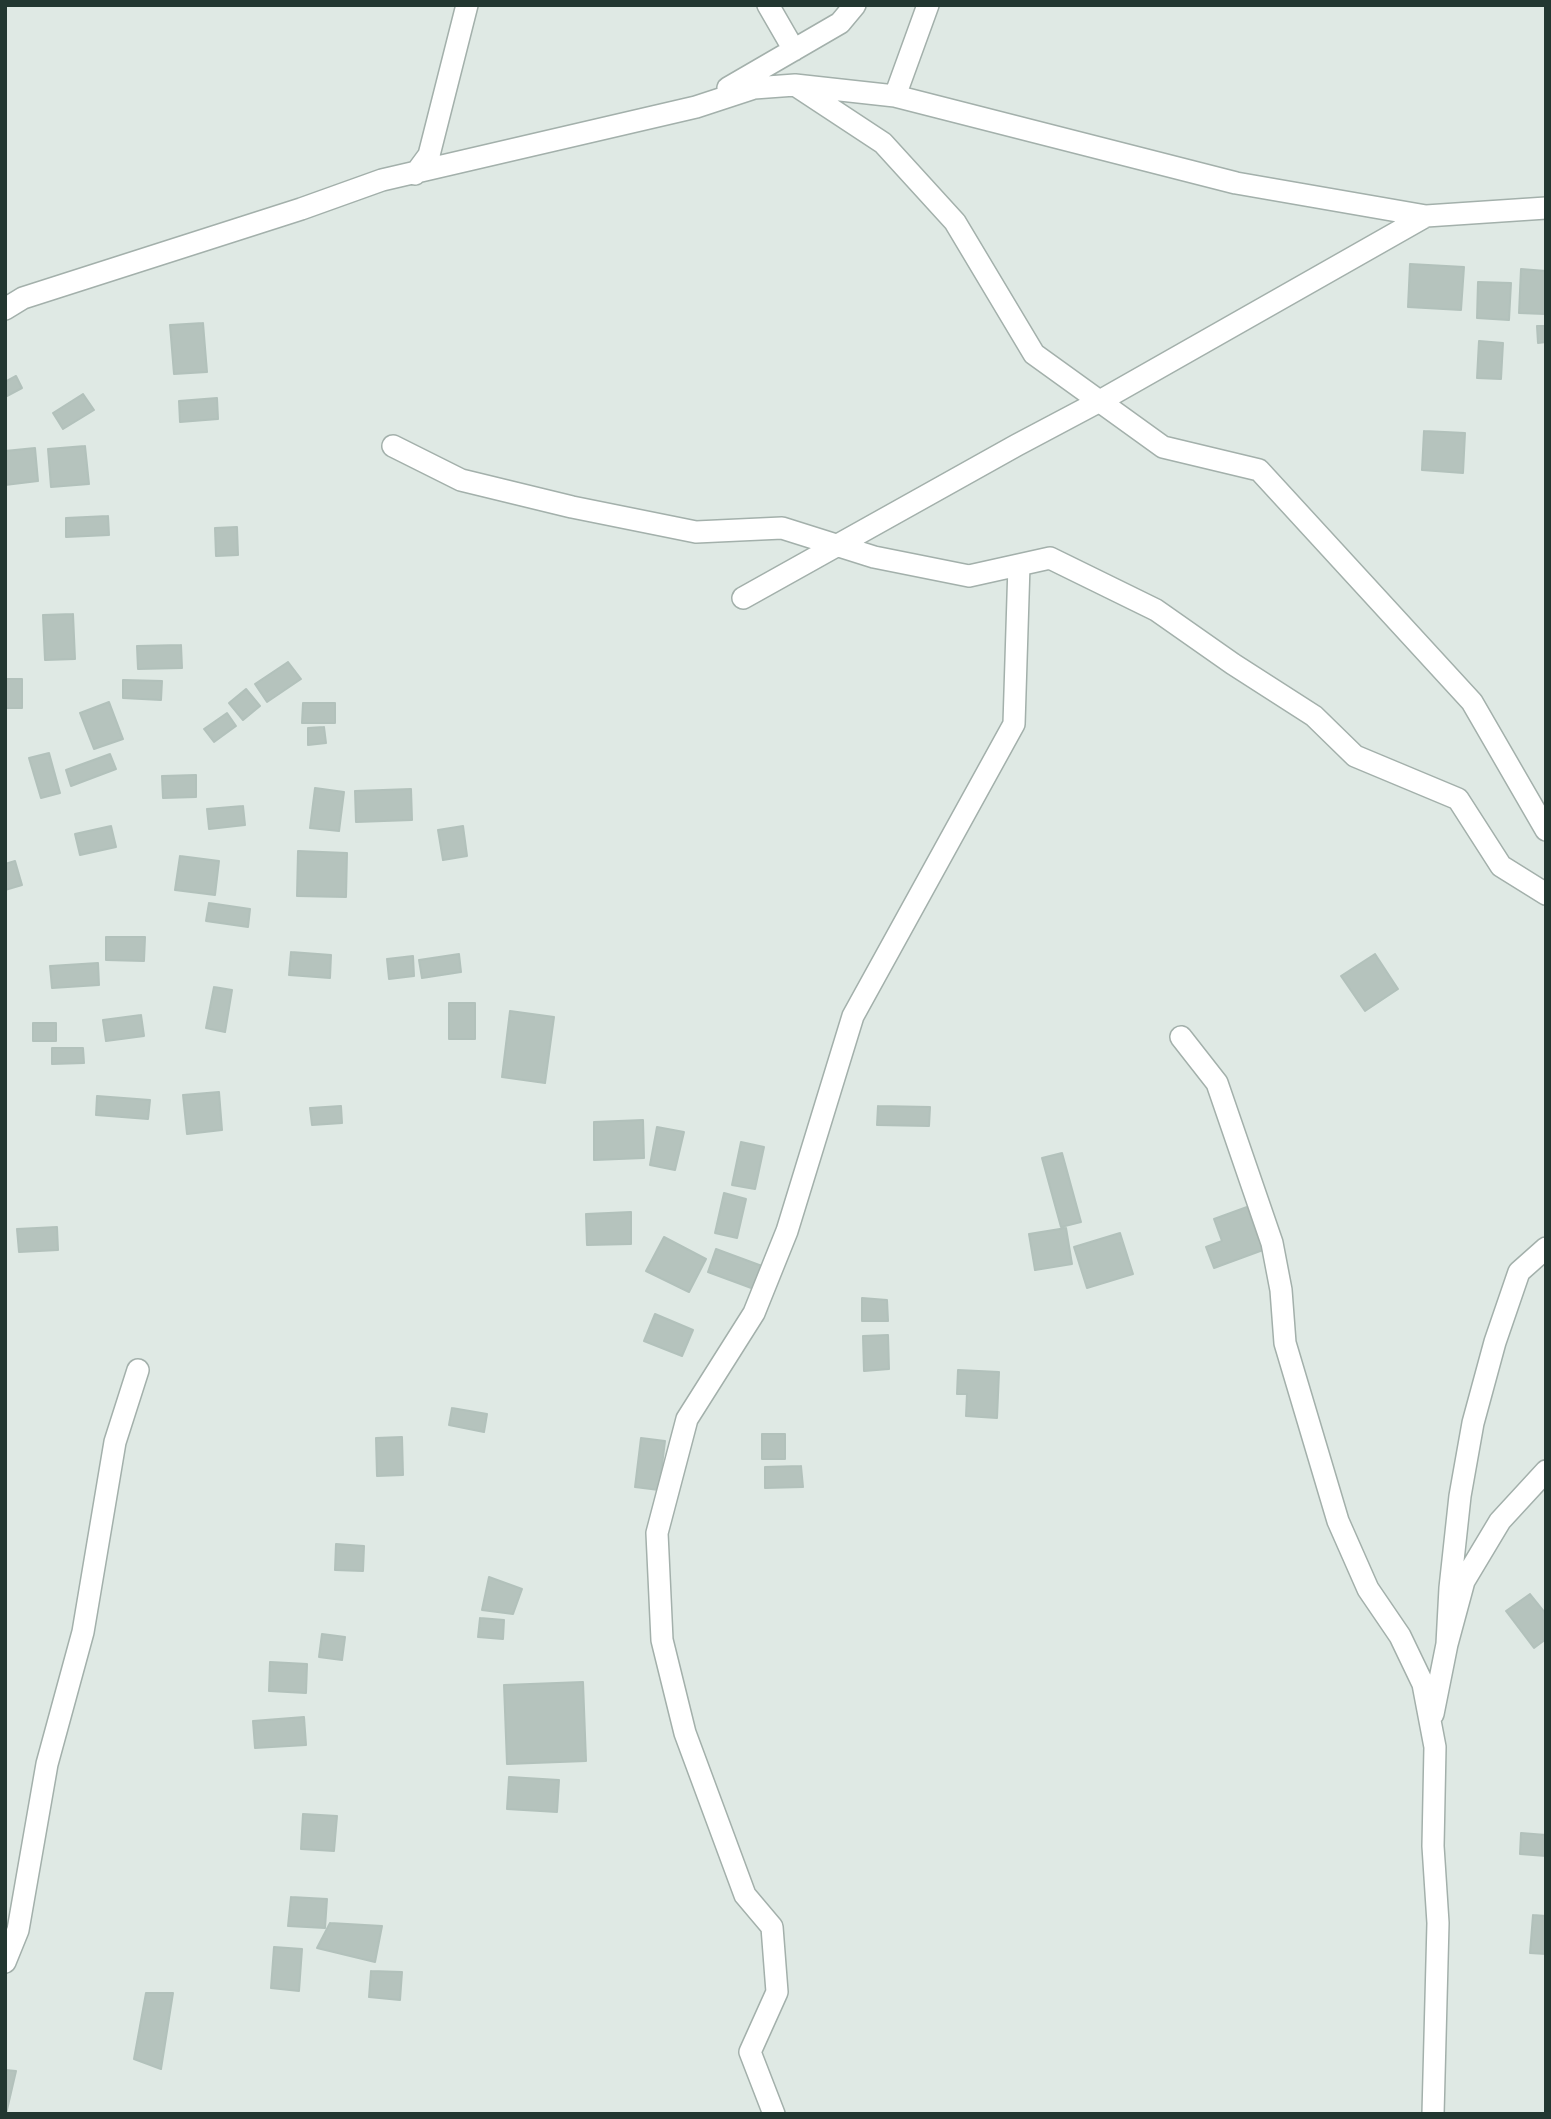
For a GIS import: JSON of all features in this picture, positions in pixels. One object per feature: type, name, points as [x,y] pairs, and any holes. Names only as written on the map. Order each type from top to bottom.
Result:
[{"type":"street","points":[[415,174],[429,155],[467,5]]},
{"type":"street","points":[[768,5],[794,50]]},
{"type":"street","points":[[696,107],[841,23],[855,5]]},
{"type":"street","points":[[895,96],[928,5]]},
{"type":"street","points":[[5,309],[36,293],[382,180],[696,107],[754,88],[795,85],[895,96],[1236,183],[1426,216],[1546,208]]},
{"type":"street","points":[[795,85],[883,144],[955,222],[1034,354],[1163,447],[1259,470],[1472,702],[1546,830]]},
{"type":"street","points":[[743,598],[1100,401],[1426,216]]},
{"type":"street","points":[[393,446],[461,480],[572,507],[696,532],[782,528],[874,557],[969,576],[1050,558],[1156,610],[1314,716],[1355,757],[1458,799],[1501,866],[1546,894]]},
{"type":"street","points":[[774,2114],[750,2052],[777,1992],[772,1927],[745,1895],[685,1733],[662,1640],[657,1533],[687,1419],[754,1313],[788,1231],[853,1016],[1014,724],[1020,565]]},
{"type":"street","points":[[1181,1037],[1217,1083],[1272,1243],[1281,1290],[1285,1343],[1338,1521],[1368,1589],[1400,1636],[1423,1684],[1435,1746],[1433,1846],[1437,1923],[1433,2114]]},
{"type":"street","points":[[1447,1644],[1460,1496],[1473,1423],[1495,1342],[1519,1272],[1546,1248]]},
{"type":"street","points":[[5,1962],[18,1930],[47,1764],[83,1632],[115,1442],[138,1370]]},
{"type":"street","points":[[1430,1726],[1447,1644],[1464,1581],[1500,1521],[1546,1471]]},
{"type":"building","points":[[1410,264],[1464,267],[1461,310],[1408,307]]},
{"type":"building","points":[[1521,269],[1546,271],[1545,314],[1519,313]]},
{"type":"building","points":[[1478,282],[1511,283],[1509,320],[1477,318]]},
{"type":"building","points":[[203,323],[207,372],[174,374],[170,325]]},
{"type":"building","points":[[1537,326],[1546,326],[1546,342],[1538,343]]},
{"type":"building","points":[[1479,341],[1503,343],[1501,379],[1477,378]]},
{"type":"building","points":[[16,376],[22,388],[5,397],[5,382]]},
{"type":"building","points":[[83,394],[94,410],[63,429],[53,413]]},
{"type":"building","points":[[217,398],[218,419],[180,422],[179,401]]},
{"type":"building","points":[[1424,431],[1465,433],[1463,473],[1422,470]]},
{"type":"building","points":[[85,446],[89,484],[51,487],[48,449]]},
{"type":"building","points":[[35,448],[38,481],[5,485],[5,451]]},
{"type":"building","points":[[108,516],[109,535],[66,537],[66,518]]},
{"type":"building","points":[[237,527],[238,555],[216,556],[215,528]]},
{"type":"building","points":[[73,614],[75,659],[45,660],[43,615]]},
{"type":"building","points":[[181,645],[182,668],[138,669],[137,646]]},
{"type":"building","points":[[288,662],[301,679],[267,702],[255,684]]},
{"type":"building","points":[[5,679],[22,679],[22,708],[5,708]]},
{"type":"building","points":[[123,680],[162,681],[161,700],[123,698]]},
{"type":"building","points":[[246,689],[260,706],[243,720],[229,703]]},
{"type":"building","points":[[109,702],[123,739],[94,749],[80,713]]},
{"type":"building","points":[[303,703],[335,703],[335,723],[302,723]]},
{"type":"building","points":[[227,713],[236,726],[214,742],[204,729]]},
{"type":"building","points":[[324,727],[326,743],[308,745],[308,728]]},
{"type":"building","points":[[49,753],[60,793],[41,798],[29,758]]},
{"type":"building","points":[[110,754],[116,769],[71,786],[66,770]]},
{"type":"building","points":[[196,775],[196,797],[163,798],[162,776]]},
{"type":"building","points":[[315,788],[344,792],[339,831],[310,828]]},
{"type":"building","points":[[411,789],[412,820],[356,822],[355,791]]},
{"type":"building","points":[[243,806],[245,825],[209,829],[207,809]]},
{"type":"building","points":[[111,826],[116,847],[80,855],[75,834]]},
{"type":"building","points":[[463,826],[467,856],[443,860],[438,830]]},
{"type":"building","points":[[298,851],[347,853],[346,897],[297,896]]},
{"type":"building","points":[[180,856],[219,861],[215,895],[175,890]]},
{"type":"building","points":[[15,861],[22,885],[5,890],[5,864]]},
{"type":"building","points":[[209,903],[250,909],[248,927],[206,921]]},
{"type":"building","points":[[106,937],[145,937],[144,961],[106,960]]},
{"type":"building","points":[[291,952],[331,955],[330,978],[289,975]]},
{"type":"building","points":[[459,954],[461,972],[422,978],[419,960]]},
{"type":"building","points":[[1375,954],[1398,989],[1365,1011],[1341,976]]},
{"type":"building","points":[[413,956],[414,976],[389,979],[387,959]]},
{"type":"building","points":[[98,963],[99,985],[52,988],[50,966]]},
{"type":"building","points":[[214,987],[232,990],[225,1032],[206,1028]]},
{"type":"building","points":[[449,1003],[475,1003],[475,1039],[449,1039]]},
{"type":"building","points":[[510,1011],[554,1017],[545,1083],[502,1077]]},
{"type":"building","points":[[141,1015],[144,1036],[106,1041],[103,1020]]},
{"type":"building","points":[[33,1023],[56,1023],[56,1041],[33,1041]]},
{"type":"building","points":[[52,1048],[83,1048],[84,1063],[52,1064]]},
{"type":"building","points":[[219,1092],[222,1130],[187,1134],[183,1095]]},
{"type":"building","points":[[97,1096],[150,1100],[148,1119],[96,1115]]},
{"type":"building","points":[[341,1106],[342,1123],[312,1125],[310,1108]]},
{"type":"building","points":[[878,1106],[930,1107],[929,1126],[877,1125]]},
{"type":"building","points":[[643,1120],[644,1158],[594,1160],[594,1122]]},
{"type":"building","points":[[657,1127],[684,1132],[675,1170],[650,1165]]},
{"type":"building","points":[[741,1142],[764,1147],[755,1189],[732,1185]]},
{"type":"building","points":[[1062,1153],[1081,1222],[1061,1227],[1042,1158]]},
{"type":"building","points":[[724,1193],[746,1199],[737,1238],[715,1233]]},
{"type":"building","points":[[1247,1207],[1263,1250],[1214,1268],[1206,1247],[1222,1241],[1214,1219]]},
{"type":"building","points":[[631,1212],[631,1244],[587,1245],[586,1214]]},
{"type":"building","points":[[57,1227],[58,1250],[19,1252],[17,1229]]},
{"type":"building","points":[[1066,1228],[1072,1264],[1035,1270],[1029,1234]]},
{"type":"building","points":[[1120,1233],[1133,1274],[1087,1288],[1074,1247]]},
{"type":"building","points":[[664,1237],[706,1259],[689,1292],[646,1271]]},
{"type":"building","points":[[716,1249],[762,1266],[754,1289],[708,1272]]},
{"type":"building","points":[[862,1298],[887,1300],[888,1321],[862,1321]]},
{"type":"building","points":[[655,1314],[693,1330],[682,1356],[644,1341]]},
{"type":"building","points":[[888,1335],[889,1369],[864,1371],[863,1336]]},
{"type":"building","points":[[958,1370],[999,1372],[997,1418],[966,1416],[967,1394],[957,1394]]},
{"type":"building","points":[[452,1408],[487,1414],[484,1432],[449,1425]]},
{"type":"building","points":[[762,1434],[785,1434],[785,1459],[762,1459]]},
{"type":"building","points":[[402,1437],[403,1475],[377,1476],[376,1438]]},
{"type":"building","points":[[641,1438],[665,1441],[659,1490],[635,1487]]},
{"type":"building","points":[[801,1466],[803,1487],[765,1488],[765,1467]]},
{"type":"building","points":[[336,1544],[364,1546],[363,1571],[335,1570]]},
{"type":"building","points":[[489,1577],[522,1589],[513,1614],[482,1610]]},
{"type":"building","points":[[1530,1594],[1546,1614],[1546,1639],[1534,1648],[1506,1611]]},
{"type":"building","points":[[480,1618],[504,1620],[503,1639],[478,1637]]},
{"type":"building","points":[[322,1634],[345,1637],[342,1660],[319,1657]]},
{"type":"building","points":[[270,1662],[307,1664],[306,1693],[269,1691]]},
{"type":"building","points":[[583,1682],[586,1761],[507,1764],[504,1685]]},
{"type":"building","points":[[304,1717],[306,1745],[255,1748],[253,1721]]},
{"type":"building","points":[[509,1777],[559,1780],[557,1812],[507,1809]]},
{"type":"building","points":[[303,1814],[337,1816],[334,1851],[301,1849]]},
{"type":"building","points":[[1521,1833],[1546,1835],[1546,1856],[1520,1854]]},
{"type":"building","points":[[291,1897],[327,1899],[325,1928],[288,1926]]},
{"type":"building","points":[[1533,1915],[1546,1916],[1546,1954],[1530,1953]]},
{"type":"building","points":[[330,1923],[382,1926],[375,1962],[317,1948]]},
{"type":"building","points":[[274,1947],[302,1949],[299,1991],[271,1988]]},
{"type":"building","points":[[371,1971],[402,1972],[400,2000],[369,1997]]},
{"type":"building","points":[[146,1993],[173,1993],[161,2069],[134,2059]]},
{"type":"building","points":[[5,2070],[16,2071],[6,2114],[5,2114]]}]
